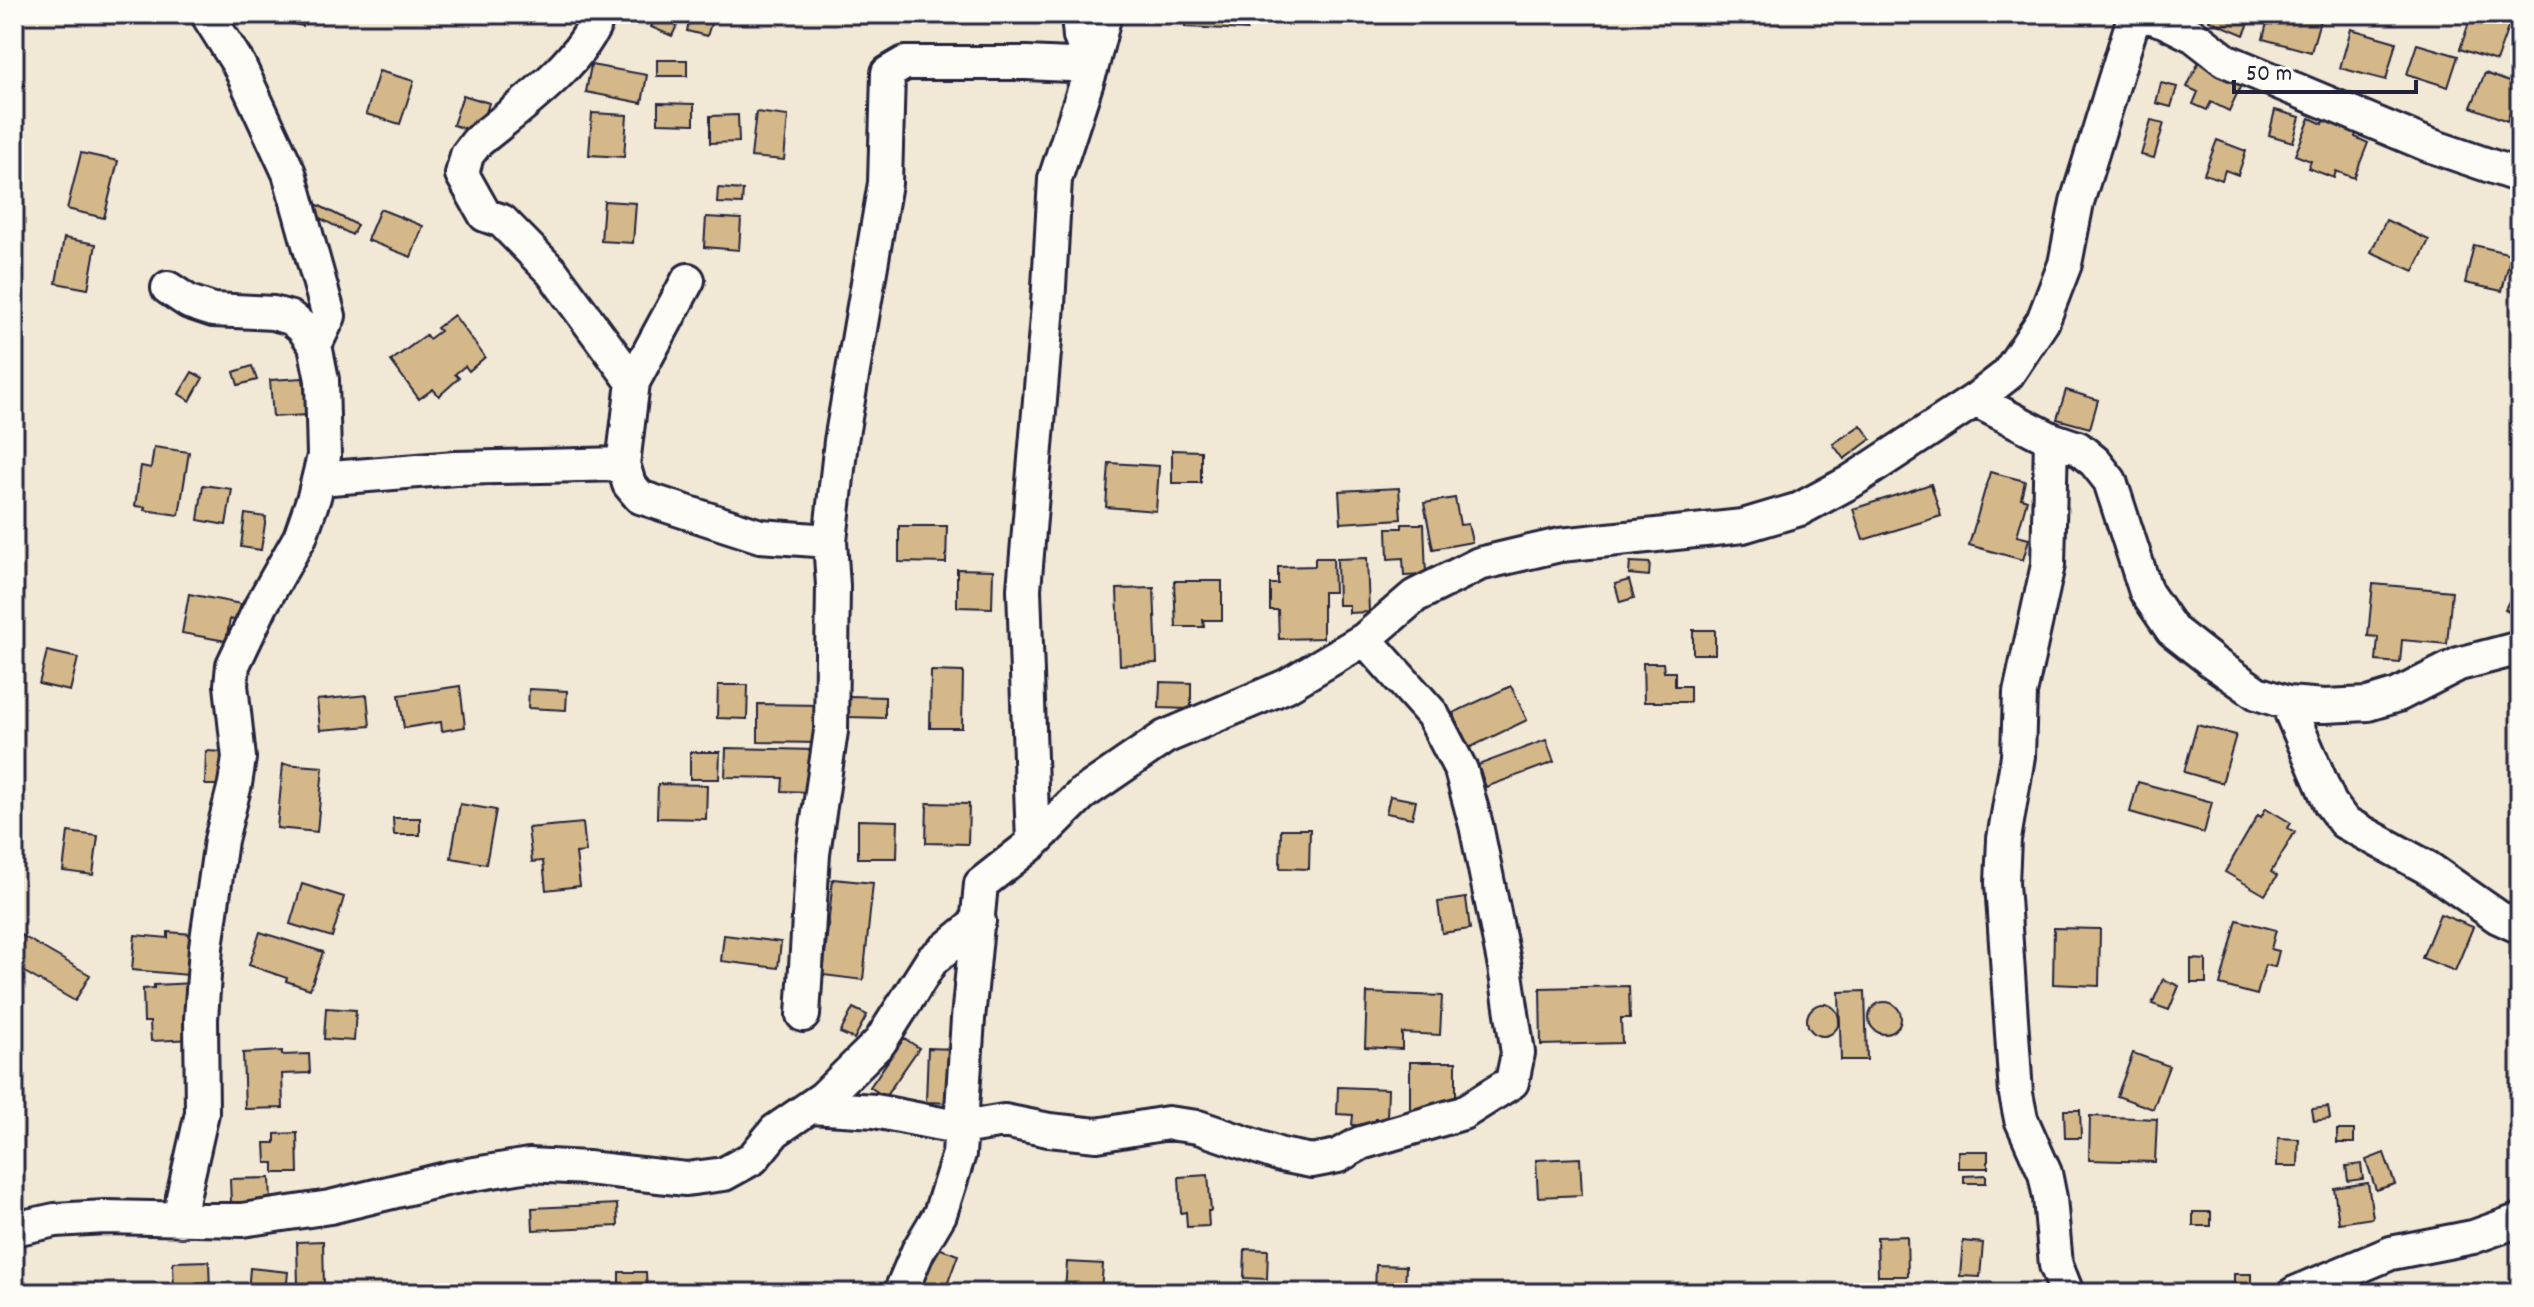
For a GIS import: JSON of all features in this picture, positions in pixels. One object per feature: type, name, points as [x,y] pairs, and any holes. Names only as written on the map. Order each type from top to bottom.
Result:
[{"type":"street","points":[[207,14],[239,65],[289,173],[329,316],[315,345]]},
{"type":"street","points":[[599,14],[592,33],[578,54],[477,142],[467,155],[462,174],[485,215],[502,221],[552,272],[633,382]]},
{"type":"street","points":[[1078,14],[1080,37],[1092,66]]},
{"type":"street","points":[[1033,843],[1024,589],[1048,305],[1055,179],[1092,66],[1105,14]]},
{"type":"street","points":[[900,1293],[918,1251],[940,1214],[959,1154],[981,884],[1033,843],[1082,794],[1165,737],[1286,686],[1365,639],[1415,596],[1479,564],[1560,545],[1743,526],[1800,509],[1850,482],[1975,400],[2007,375],[2043,321],[2065,264],[2077,202],[2135,14]]},
{"type":"street","points":[[2143,14],[2194,36],[2225,60],[2426,144],[2520,176]]},
{"type":"street","points":[[803,1015],[813,854],[831,731],[833,586],[830,541],[841,441],[885,183],[888,73],[905,63],[1092,66]]},
{"type":"street","points":[[688,280],[633,382],[623,464],[629,484],[640,497],[760,536],[830,541]]},
{"type":"street","points":[[168,288],[189,302],[213,310],[273,313],[291,318],[303,328],[315,345],[322,380],[324,456],[300,537],[261,606],[233,665],[231,685],[239,758],[221,840],[206,947],[201,1019],[202,1113],[183,1197],[181,1220]]},
{"type":"street","points":[[1975,400],[2051,439],[2078,448],[2110,481],[2146,592],[2172,630],[2257,693],[2287,703],[2325,706],[2368,704],[2398,695],[2459,664],[2520,648]]},
{"type":"street","points":[[2051,439],[2048,565],[2020,693],[2018,756],[2004,839],[2002,883],[2016,1094],[2021,1119],[2045,1173],[2056,1265],[2067,1293]]},
{"type":"street","points":[[319,479],[455,468],[623,464]]},
{"type":"street","points":[[810,1107],[875,1111],[961,1128],[1004,1121],[1097,1135],[1168,1123],[1198,1127],[1281,1155],[1312,1161],[1338,1156],[1361,1143],[1463,1113],[1512,1082],[1518,1053],[1505,967],[1476,825],[1461,770],[1432,714],[1365,639]]},
{"type":"street","points":[[2287,703],[2330,803],[2344,822],[2428,868],[2498,917],[2520,927]]},
{"type":"street","points":[[14,1229],[67,1219],[105,1217],[242,1220],[330,1207],[450,1178],[529,1165],[686,1179],[724,1174],[753,1158],[775,1131],[810,1107],[880,1042],[932,960],[979,921]]},
{"type":"street","points":[[2295,1293],[2391,1253],[2473,1237],[2520,1220]]},
{"type":"building","points":[[258,14],[305,14],[303,26]]},
{"type":"building","points":[[657,14],[680,19],[672,36],[651,27]]},
{"type":"building","points":[[691,14],[714,14],[707,36],[687,31]]},
{"type":"building","points":[[1185,14],[1248,14],[1247,30],[1185,27]]},
{"type":"building","points":[[2212,14],[2253,14],[2244,35],[2209,20]]},
{"type":"building","points":[[2269,14],[2311,14],[2321,17],[2311,52],[2263,39]]},
{"type":"building","points":[[2472,14],[2486,14],[2510,22],[2496,61],[2460,49]]},
{"type":"building","points":[[2351,29],[2396,42],[2386,80],[2340,68]]},
{"type":"building","points":[[2417,44],[2458,56],[2448,87],[2407,74]]},
{"type":"building","points":[[657,60],[687,60],[687,76],[657,76]]},
{"type":"building","points":[[2199,61],[2243,81],[2229,111],[2211,102],[2207,110],[2193,104],[2198,92],[2187,87]]},
{"type":"building","points":[[591,65],[647,75],[642,103],[586,92]]},
{"type":"building","points":[[379,71],[414,81],[400,124],[366,114]]},
{"type":"building","points":[[2485,73],[2520,86],[2507,121],[2471,107]]},
{"type":"building","points":[[2161,83],[2177,87],[2171,107],[2156,103]]},
{"type":"building","points":[[463,95],[489,103],[480,133],[453,125]]},
{"type":"building","points":[[658,103],[694,104],[694,124],[658,123]]},
{"type":"building","points":[[2275,110],[2300,117],[2293,142],[2269,135]]},
{"type":"building","points":[[756,112],[788,116],[784,160],[751,157]]},
{"type":"building","points":[[592,113],[627,115],[624,157],[589,155]]},
{"type":"building","points":[[738,115],[739,142],[710,143],[710,116]]},
{"type":"building","points":[[2310,118],[2323,124],[2325,118],[2357,130],[2355,137],[2368,143],[2354,178],[2336,171],[2334,178],[2308,168],[2311,161],[2295,155]]},
{"type":"building","points":[[2151,120],[2164,123],[2154,158],[2141,155]]},
{"type":"building","points":[[2217,140],[2246,151],[2238,175],[2225,170],[2222,180],[2204,174]]},
{"type":"building","points":[[81,153],[118,161],[104,218],[67,209]]},
{"type":"building","points":[[718,188],[743,190],[742,204],[717,203]]},
{"type":"building","points":[[604,201],[636,203],[633,243],[601,241]]},
{"type":"building","points":[[316,204],[357,225],[352,235],[310,213]]},
{"type":"building","points":[[380,209],[423,226],[411,257],[367,240]]},
{"type":"building","points":[[706,217],[741,219],[739,250],[704,247]]},
{"type":"building","points":[[2386,220],[2429,240],[2414,271],[2371,252]]},
{"type":"building","points":[[64,238],[96,244],[88,289],[56,283]]},
{"type":"building","points":[[2474,245],[2511,254],[2502,291],[2465,283]]},
{"type":"building","points":[[454,315],[485,357],[469,371],[465,366],[455,374],[459,378],[439,396],[433,389],[419,399],[391,361],[426,335],[429,339],[440,331],[437,328]]},
{"type":"building","points":[[252,366],[257,380],[238,385],[234,372]]},
{"type":"building","points":[[192,372],[203,378],[190,401],[179,394]]},
{"type":"building","points":[[303,378],[307,415],[273,417],[270,380]]},
{"type":"building","points":[[2066,390],[2098,400],[2090,428],[2057,419]]},
{"type":"building","points":[[1861,425],[1871,439],[1844,459],[1833,444]]},
{"type":"building","points":[[154,447],[189,452],[179,515],[135,506],[141,466],[151,468]]},
{"type":"building","points":[[1172,450],[1201,451],[1201,483],[1172,483]]},
{"type":"building","points":[[1109,463],[1159,466],[1156,511],[1106,507]]},
{"type":"building","points":[[1990,472],[2025,481],[2021,498],[2027,500],[2017,536],[2029,539],[2023,560],[1969,545]]},
{"type":"building","points":[[1931,484],[1941,516],[1863,540],[1853,509]]},
{"type":"building","points":[[203,485],[232,489],[226,525],[198,520]]},
{"type":"building","points":[[1399,488],[1401,519],[1341,523],[1339,491]]},
{"type":"building","points":[[1455,498],[1460,525],[1468,524],[1472,542],[1433,549],[1424,503]]},
{"type":"building","points":[[245,514],[266,517],[261,550],[241,547]]},
{"type":"building","points":[[1402,524],[1424,524],[1426,575],[1404,576],[1403,558],[1388,559],[1387,528],[1402,528]]},
{"type":"building","points":[[899,526],[947,526],[946,563],[899,562]]},
{"type":"building","points":[[1315,558],[1333,558],[1334,592],[1323,592],[1323,638],[1279,639],[1278,610],[1270,610],[1270,584],[1278,584],[1278,567],[1315,566]]},
{"type":"building","points":[[1367,558],[1369,612],[1349,613],[1349,605],[1338,605],[1337,559]]},
{"type":"building","points":[[1630,562],[1650,563],[1649,576],[1629,574]]},
{"type":"building","points":[[957,569],[993,570],[992,608],[957,607]]},
{"type":"building","points":[[1629,580],[1634,598],[1620,602],[1615,584]]},
{"type":"building","points":[[2520,580],[2520,617],[2505,609]]},
{"type":"building","points":[[1174,581],[1222,581],[1222,620],[1203,620],[1204,627],[1176,627]]},
{"type":"building","points":[[2373,584],[2452,591],[2447,644],[2402,640],[2400,663],[2376,661],[2378,637],[2368,636]]},
{"type":"building","points":[[1154,588],[1157,663],[1120,665],[1117,589]]},
{"type":"building","points":[[189,594],[241,604],[237,621],[230,619],[226,641],[182,633]]},
{"type":"building","points":[[1693,630],[1715,630],[1715,654],[1693,654]]},
{"type":"building","points":[[14,645],[21,645],[19,678],[14,677]]},
{"type":"building","points":[[47,651],[78,658],[70,691],[39,684]]},
{"type":"building","points":[[1643,663],[1663,663],[1664,672],[1675,672],[1675,686],[1690,686],[1690,702],[1644,702]]},
{"type":"building","points":[[931,671],[963,672],[962,728],[930,728]]},
{"type":"building","points":[[1160,682],[1191,683],[1191,709],[1159,708]]},
{"type":"building","points":[[718,685],[748,685],[747,719],[717,718]]},
{"type":"building","points":[[460,686],[465,727],[442,731],[441,722],[404,728],[399,695]]},
{"type":"building","points":[[1511,686],[1527,720],[1469,748],[1453,713]]},
{"type":"building","points":[[529,689],[567,691],[566,710],[528,708]]},
{"type":"building","points":[[367,695],[370,726],[320,730],[317,700]]},
{"type":"building","points":[[849,696],[885,697],[885,718],[849,717]]},
{"type":"building","points":[[758,704],[820,705],[819,743],[758,742]]},
{"type":"building","points":[[2197,725],[2236,735],[2222,783],[2184,772]]},
{"type":"building","points":[[1546,740],[1554,762],[1486,787],[1478,765]]},
{"type":"building","points":[[726,748],[814,750],[810,792],[782,791],[783,778],[725,777]]},
{"type":"building","points":[[206,751],[225,752],[223,785],[205,785]]},
{"type":"building","points":[[690,752],[720,752],[719,779],[690,779]]},
{"type":"building","points":[[14,759],[20,759],[22,802],[14,802]]},
{"type":"building","points":[[283,764],[323,767],[317,832],[277,828]]},
{"type":"building","points":[[2138,782],[2212,802],[2204,833],[2130,812]]},
{"type":"building","points":[[658,784],[707,785],[706,819],[657,818]]},
{"type":"building","points":[[1390,796],[1416,801],[1412,818],[1386,813]]},
{"type":"building","points":[[927,803],[969,804],[968,844],[926,843]]},
{"type":"building","points":[[460,804],[496,810],[486,864],[451,858]]},
{"type":"building","points":[[2266,808],[2291,823],[2288,828],[2295,832],[2271,872],[2277,876],[2265,895],[2225,872],[2258,815],[2261,817]]},
{"type":"building","points":[[393,818],[420,818],[420,835],[394,835]]},
{"type":"building","points":[[858,820],[898,821],[897,858],[858,858]]},
{"type":"building","points":[[583,823],[586,852],[576,853],[580,886],[546,890],[543,861],[532,862],[528,828]]},
{"type":"building","points":[[1281,829],[1310,829],[1309,869],[1280,868]]},
{"type":"building","points":[[68,832],[98,836],[93,875],[63,871]]},
{"type":"building","points":[[833,879],[873,883],[863,980],[823,975]]},
{"type":"building","points":[[302,884],[344,897],[332,937],[290,924]]},
{"type":"building","points":[[1466,898],[1470,929],[1442,933],[1438,902]]},
{"type":"building","points":[[2440,914],[2473,927],[2455,971],[2422,958]]},
{"type":"building","points":[[2237,920],[2276,930],[2271,949],[2279,951],[2275,967],[2265,965],[2257,995],[2220,985]]},
{"type":"building","points":[[2054,928],[2100,929],[2099,986],[2053,984]]},
{"type":"building","points":[[14,931],[90,975],[75,1001],[14,966]]},
{"type":"building","points":[[168,932],[192,934],[188,975],[132,970],[135,935],[168,938]]},
{"type":"building","points":[[260,932],[323,952],[310,989],[249,965]]},
{"type":"building","points":[[724,935],[781,942],[778,968],[721,961]]},
{"type":"building","points":[[2191,959],[2206,960],[2206,983],[2191,983]]},
{"type":"building","points":[[2163,979],[2179,986],[2169,1010],[2152,1004]]},
{"type":"building","points":[[194,983],[196,1039],[151,1041],[150,1022],[144,1022],[143,989],[154,988],[154,985]]},
{"type":"building","points":[[1629,986],[1630,1018],[1621,1018],[1622,1043],[1541,1045],[1540,988]]},
{"type":"building","points":[[1865,991],[1867,1060],[1841,1060],[1839,992]]},
{"type":"building","points":[[1367,993],[1442,996],[1440,1035],[1402,1033],[1402,1049],[1365,1047]]},
{"type":"building","points":[[1885,1002],[1896,1007],[1901,1018],[1896,1029],[1885,1034],[1874,1029],[1869,1018],[1874,1007]]},
{"type":"building","points":[[1823,1004],[1834,1009],[1839,1020],[1834,1031],[1823,1036],[1812,1031],[1807,1020],[1812,1009]]},
{"type":"building","points":[[326,1008],[356,1010],[354,1041],[324,1039]]},
{"type":"building","points":[[853,1008],[867,1015],[854,1039],[840,1033]]},
{"type":"building","points":[[904,1038],[919,1048],[885,1097],[870,1087]]},
{"type":"building","points":[[928,1048],[954,1049],[951,1103],[926,1102]]},
{"type":"building","points":[[282,1051],[282,1055],[309,1054],[310,1073],[282,1074],[283,1108],[245,1109],[243,1053]]},
{"type":"building","points":[[2133,1053],[2169,1066],[2153,1109],[2117,1096]]},
{"type":"building","points":[[1410,1062],[1456,1062],[1456,1114],[1410,1114]]},
{"type":"building","points":[[1338,1087],[1388,1089],[1387,1119],[1375,1119],[1375,1126],[1352,1125],[1353,1115],[1337,1114]]},
{"type":"building","points":[[2328,1107],[2330,1119],[2314,1121],[2312,1109]]},
{"type":"building","points":[[2064,1110],[2080,1110],[2081,1138],[2065,1138]]},
{"type":"building","points":[[2090,1116],[2157,1119],[2155,1162],[2089,1160]]},
{"type":"building","points":[[2337,1130],[2354,1130],[2354,1143],[2337,1143]]},
{"type":"building","points":[[297,1133],[298,1173],[274,1173],[274,1163],[266,1163],[265,1143],[275,1143],[275,1134]]},
{"type":"building","points":[[2278,1138],[2299,1139],[2298,1166],[2277,1166]]},
{"type":"building","points":[[1958,1151],[1988,1151],[1988,1168],[1958,1168]]},
{"type":"building","points":[[2384,1153],[2395,1184],[2376,1190],[2366,1160]]},
{"type":"building","points":[[1580,1158],[1582,1195],[1538,1197],[1536,1160]]},
{"type":"building","points":[[2361,1164],[2363,1179],[2348,1181],[2346,1166]]},
{"type":"building","points":[[1208,1175],[1209,1226],[1187,1227],[1186,1212],[1181,1213],[1179,1177]]},
{"type":"building","points":[[1986,1175],[1986,1183],[1964,1183],[1964,1176]]},
{"type":"building","points":[[270,1178],[271,1202],[231,1203],[230,1179]]},
{"type":"building","points":[[2368,1183],[2373,1218],[2339,1223],[2334,1188]]},
{"type":"building","points":[[617,1204],[618,1226],[533,1230],[532,1208]]},
{"type":"building","points":[[2193,1212],[2211,1212],[2211,1226],[2193,1226]]},
{"type":"building","points":[[1907,1236],[1908,1276],[1878,1276],[1877,1237]]},
{"type":"building","points":[[323,1241],[324,1286],[298,1287],[297,1242]]},
{"type":"building","points":[[1963,1241],[1983,1243],[1980,1277],[1960,1276]]},
{"type":"building","points":[[935,1247],[958,1255],[944,1293],[919,1293]]},
{"type":"building","points":[[1245,1249],[1268,1250],[1267,1279],[1244,1278]]},
{"type":"building","points":[[209,1261],[210,1293],[174,1293],[173,1262]]},
{"type":"building","points":[[1067,1262],[1103,1264],[1101,1293],[1065,1293]]},
{"type":"building","points":[[1376,1265],[1406,1266],[1405,1289],[1413,1289],[1413,1293],[1375,1293]]},
{"type":"building","points":[[250,1268],[288,1272],[286,1293],[248,1293]]},
{"type":"building","points":[[619,1272],[646,1272],[647,1293],[619,1293]]},
{"type":"building","points":[[2234,1274],[2251,1274],[2251,1290],[2234,1290]]},
{"type":"building","points":[[1831,1286],[1831,1293],[1776,1293],[1776,1287]]}]
